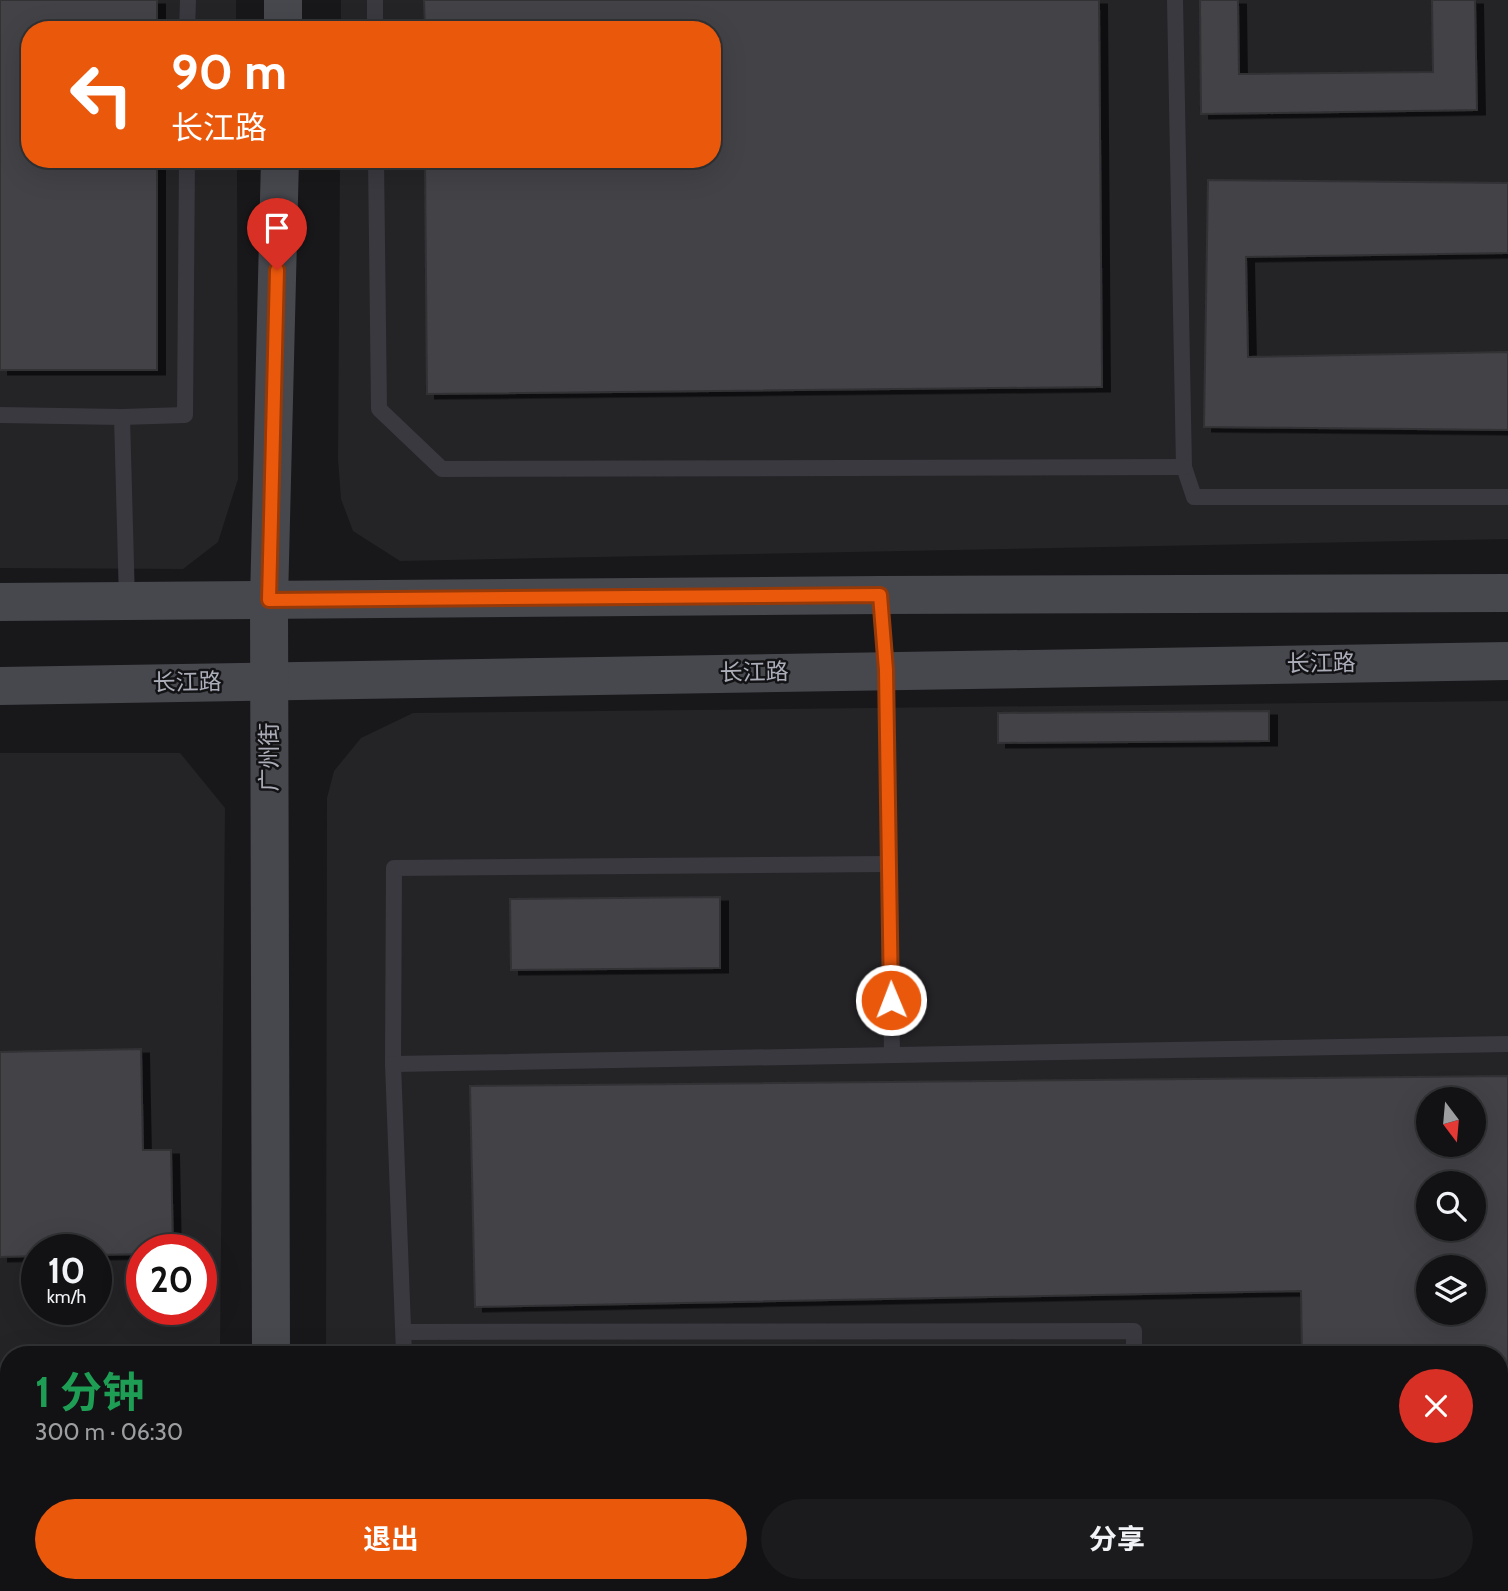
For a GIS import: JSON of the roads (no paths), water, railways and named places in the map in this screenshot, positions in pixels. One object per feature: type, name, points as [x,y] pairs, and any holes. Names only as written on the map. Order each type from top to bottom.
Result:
[{"type":"main road","points":[[283,21],[284,0]]},
{"type":"main road","name":"广州街","points":[[271,1346],[269,600],[279,168]]},
{"type":"main road","points":[[0,602],[1508,593]]},
{"type":"main road","name":"长江路","points":[[0,686],[1508,660]]},
{"type":"lane","points":[[187,21],[188,0]]},
{"type":"lane","points":[[374,0],[375,21]]},
{"type":"lane","points":[[1175,0],[1184,467],[1194,497],[1508,497]]},
{"type":"lane","points":[[0,415],[185,415],[187,168]]},
{"type":"lane","points":[[376,168],[379,409],[442,469],[1184,467]]},
{"type":"lane","points":[[121,417],[127,601]]},
{"type":"lane","points":[[880,595],[886,670],[892,1054]]},
{"type":"lane","points":[[404,1346],[393,1064],[394,868],[888,864]]},
{"type":"lane","points":[[393,1064],[1508,1044]]},
{"type":"lane","points":[[404,1332],[1134,1331],[1134,1346]]}]
